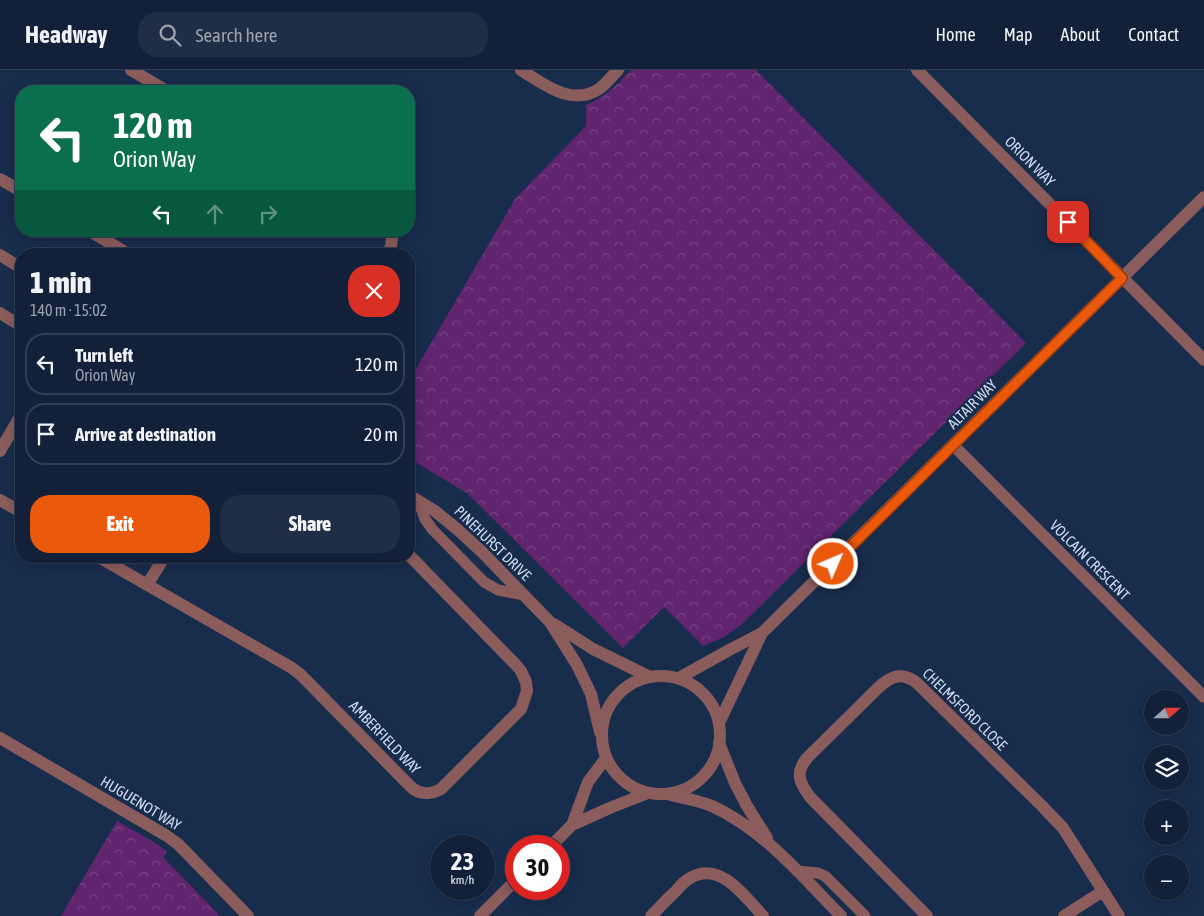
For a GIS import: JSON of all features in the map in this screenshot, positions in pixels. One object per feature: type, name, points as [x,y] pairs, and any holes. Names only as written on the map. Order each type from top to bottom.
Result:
[{"type":"street","points":[[131,70],[157,85]]},
{"type":"street","points":[[521,70],[552,89],[574,96],[587,95],[594,92],[618,70]]},
{"type":"street","name":"ORION WAY","points":[[917,70],[1204,360]]},
{"type":"street","points":[[0,179],[15,188]]},
{"type":"street","name":"ALTAIR WAY","points":[[679,678],[762,633],[1204,197]]},
{"type":"street","points":[[100,237],[118,248]]},
{"type":"street","points":[[0,255],[15,264]]},
{"type":"street","points":[[0,313],[15,322]]},
{"type":"street","points":[[0,451],[15,425]]},
{"type":"street","name":"VOLCAIN CRESCENT","points":[[953,445],[1204,697]]},
{"type":"street","name":"PINEHURST DRIVE","points":[[415,499],[434,510],[482,552],[550,622],[578,665],[591,694],[602,740]]},
{"type":"street","points":[[0,500],[15,509]]},
{"type":"street","name":"AMBERFIELD WAY","points":[[109,563],[292,668],[410,786],[419,792],[430,793],[441,789],[521,709],[527,691],[526,682],[521,671],[415,561]]},
{"type":"street","points":[[147,585],[160,563]]},
{"type":"street","name":"PINEHURST DRIVE","points":[[550,622],[593,649],[650,677]]},
{"type":"street","name":"ALTAIR WAY","points":[[718,723],[762,633]]},
{"type":"street","points":[[771,845],[735,783],[719,743],[718,723],[711,704],[697,688],[679,678],[659,675],[639,680],[622,690],[610,704],[603,722],[602,740],[606,758],[617,774],[631,786],[648,793],[667,794],[711,806],[737,821],[771,845],[841,916]]},
{"type":"street","name":"CHELMSFORD CLOSE","points":[[928,916],[810,797],[803,788],[800,777],[800,769],[807,758],[884,682],[901,676],[918,683],[1063,828],[1119,916]]},
{"type":"street","name":"HUGUENOT WAY","points":[[0,738],[167,836],[178,844],[248,916]]},
{"type":"street","points":[[667,794],[685,789],[700,779],[713,762],[719,743]]},
{"type":"street","points":[[572,825],[588,782],[606,758]]},
{"type":"street","points":[[562,835],[572,825],[648,793]]},
{"type":"street","points":[[650,916],[686,880],[703,873],[712,873],[726,879],[763,916]]},
{"type":"street","points":[[480,916],[505,891]]},
{"type":"street","points":[[1064,916],[1103,891]]},
{"type":"lane","points":[[415,502],[432,530],[484,582],[498,590],[524,596]]},
{"type":"lane","points":[[797,871],[818,873],[825,876],[865,916]]},
{"type":"green space","points":[[631,70],[756,70],[1026,343],[742,624],[724,637],[703,646],[664,607],[623,648],[468,494],[415,462],[415,371],[515,199],[586,126],[586,105],[615,86]]},
{"type":"green space","points":[[117,821],[157,844],[167,852],[163,857],[220,916],[61,916]]},
{"type":"route","points":[[833,564],[1122,278],[1068,222]]}]
